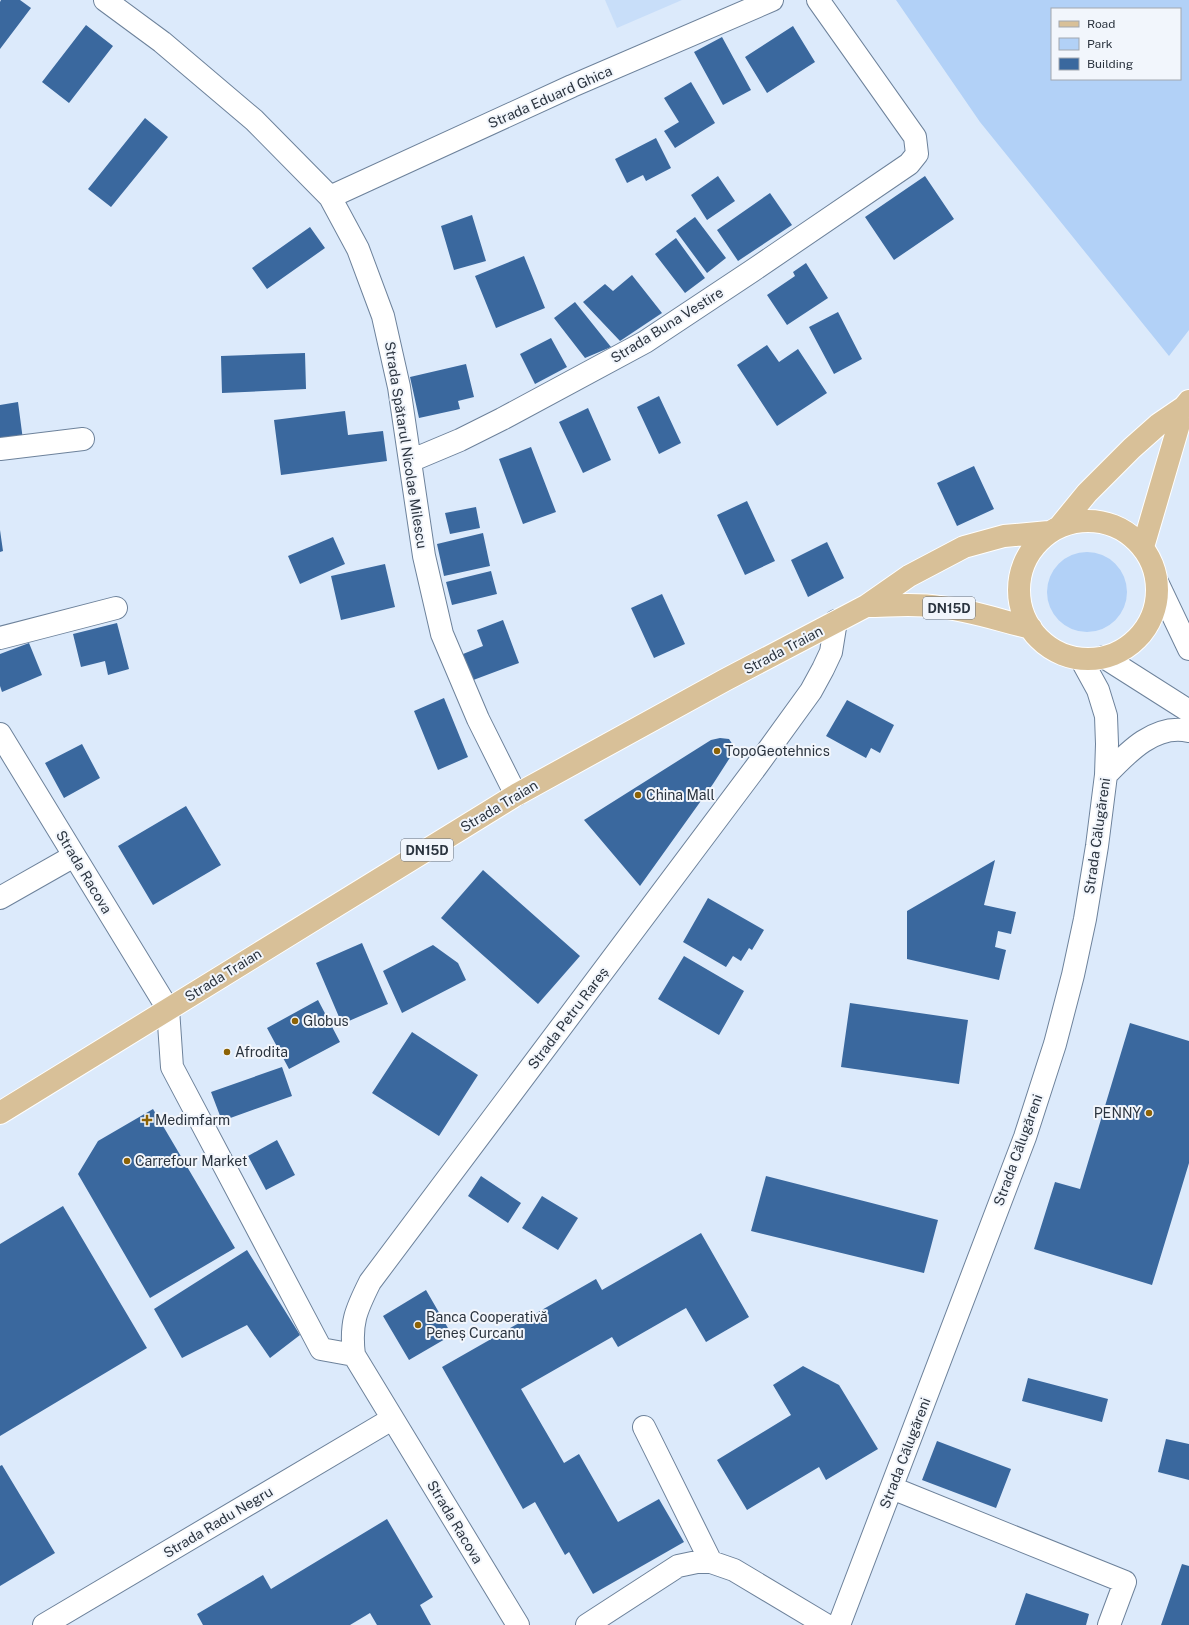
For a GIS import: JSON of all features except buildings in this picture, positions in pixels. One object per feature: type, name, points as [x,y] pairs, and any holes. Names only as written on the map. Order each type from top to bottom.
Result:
[{"type":"main road","points":[[1055,529],[1078,521],[1096,521],[1114,525],[1130,535],[1143,547],[1150,559],[1157,582],[1157,597],[1154,611],[1148,625],[1139,637],[1123,649],[1104,657],[1081,659],[1059,653],[1047,646],[1031,628],[1023,612],[1019,595],[1020,577],[1026,560],[1036,544],[1055,529],[1087,493],[1132,448],[1158,424],[1187,404]]},
{"type":"main road","points":[[1143,547],[1187,404]]},
{"type":"main road","name":"Strada Traian","points":[[0,1113],[516,795],[718,684],[866,606],[909,576],[964,547],[1004,536],[1055,529]]},
{"type":"main road","name":"Strada Traian","points":[[866,606],[922,605],[940,607],[965,611],[1031,628]]},
{"type":"street","name":"Strada Spătarul Nicolae Milescu","points":[[104,0],[162,42],[254,120],[330,197],[358,249],[383,316],[399,387],[424,556],[442,634],[478,719],[516,795]]},
{"type":"street","name":"Strada Eduard Ghica","points":[[330,197],[572,86],[772,0]]},
{"type":"street","name":"Strada Buna Vestire","points":[[410,461],[502,420],[645,342],[909,164],[917,154],[915,137],[818,0]]},
{"type":"street","points":[[0,449],[83,439]]},
{"type":"street","points":[[1157,582],[1189,649]]},
{"type":"street","points":[[0,638],[116,608]]},
{"type":"street","name":"Strada Petru Rareș","points":[[392,1419],[354,1355],[352,1339],[355,1313],[370,1282],[751,774],[811,691],[831,652],[836,621]]},
{"type":"street","points":[[1104,657],[1189,710]]},
{"type":"street","name":"Strada Călugăreni","points":[[839,1625],[1025,1137],[1055,1044],[1073,975],[1085,919],[1106,775],[1107,744],[1106,716],[1098,690],[1081,659]]},
{"type":"street","points":[[1106,775],[1131,750],[1150,737],[1169,730],[1189,731]]},
{"type":"street","name":"Strada Racova","points":[[0,734],[168,1009]]},
{"type":"street","points":[[0,898],[74,856]]},
{"type":"street","points":[[168,1009],[172,1067],[321,1349],[354,1355]]},
{"type":"street","name":"Strada Racova","points":[[392,1419],[518,1625]]},
{"type":"street","name":"Strada Radu Negru","points":[[44,1625],[392,1419]]},
{"type":"street","points":[[644,1427],[711,1562]]},
{"type":"street","points":[[892,1488],[1125,1582],[1109,1625]]},
{"type":"street","points":[[587,1625],[678,1566],[697,1562],[711,1562],[734,1570],[826,1625]]},
{"type":"shaded area","points":[[605,0],[682,0],[617,28]]},
{"type":"green space","points":[[896,0],[1189,0],[1189,330],[1169,356],[980,122]]},
{"type":"green space","points":[[1087,552],[1102,555],[1115,564],[1124,577],[1127,592],[1124,607],[1115,620],[1102,629],[1087,632],[1072,629],[1059,620],[1050,607],[1047,592],[1050,577],[1059,564],[1072,555]]},
{"type":"place","name":"TopoGeotehnics","points":[[717,751]]},
{"type":"place","name":"China Mall","points":[[638,795]]},
{"type":"place","name":"Globus","points":[[295,1021]]},
{"type":"place","name":"Afrodita","points":[[227,1052]]},
{"type":"place","name":"PENNY","points":[[1149,1113]]},
{"type":"place","name":"Medimfarm","points":[[147,1120]]},
{"type":"place","name":"Carrefour Market","points":[[127,1161]]},
{"type":"place","name":"Banca Cooperativă Peneș Curcanu","points":[[418,1325]]}]
